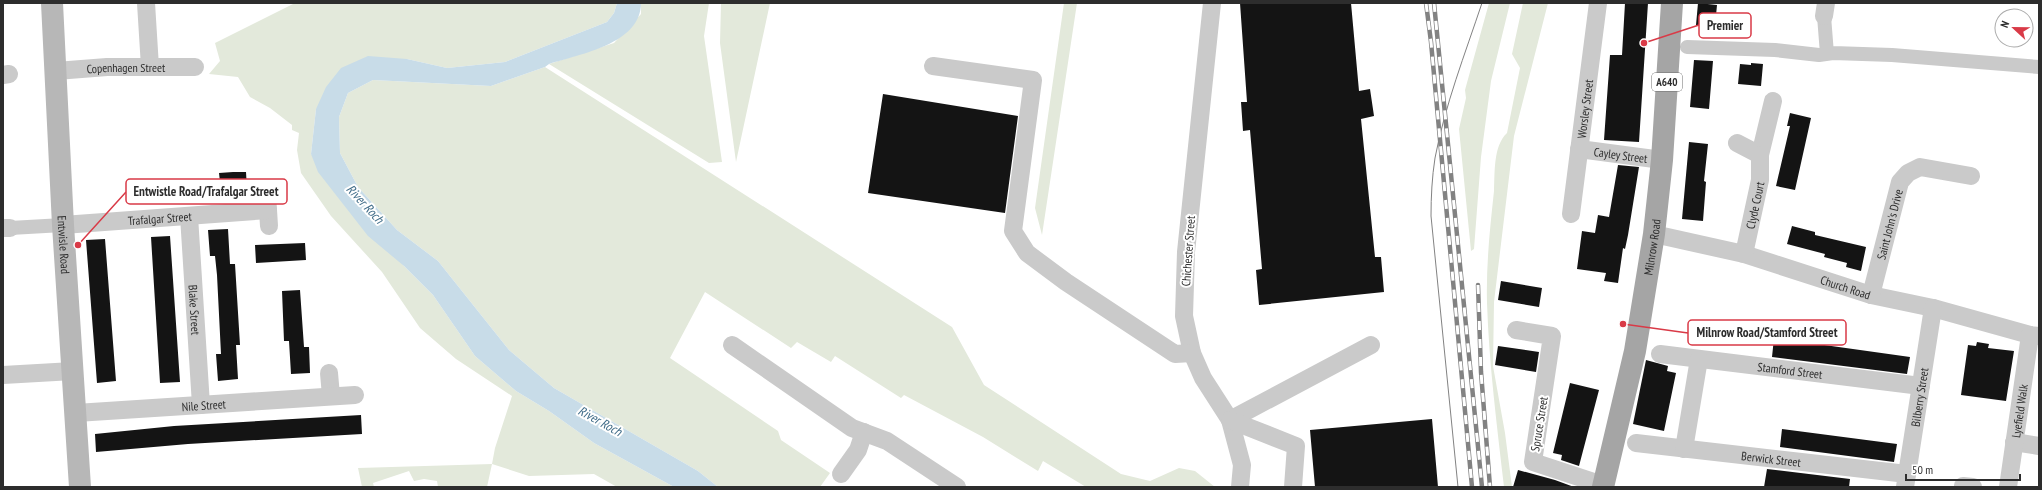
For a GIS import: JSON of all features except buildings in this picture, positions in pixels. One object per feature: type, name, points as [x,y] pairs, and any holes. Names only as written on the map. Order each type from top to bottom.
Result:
[{"type":"main road","name":"Entwisle Road","points":[[52,3],[63,225],[80,487]]},
{"type":"main road","name":"Milnrow Road","points":[[1603,486],[1635,351],[1654,234],[1662,160],[1672,3]]},
{"type":"street","points":[[146,3],[150,67]]},
{"type":"street","name":"Chichester Street","points":[[1212,3],[1186,252],[1184,316],[1192,353],[1203,378],[1230,420],[1242,465],[1240,487]]},
{"type":"street","name":"Worsley Street","points":[[1571,214],[1598,3]]},
{"type":"street","points":[[1825,10],[1827,54]]},
{"type":"street","points":[[1686,47],[1827,54],[1892,55],[2039,67]]},
{"type":"street","points":[[933,66],[1032,80],[1013,231],[1019,242],[1027,253],[1066,282],[1175,354],[1192,353]]},
{"type":"street","name":"Copenhagen Street","points":[[56,70],[108,67],[195,67]]},
{"type":"street","name":"Clyde Court","points":[[1744,254],[1760,180],[1760,155],[1773,101]]},
{"type":"street","points":[[1738,143],[1760,155]]},
{"type":"street","name":"Cayley Street","points":[[1579,149],[1662,160]]},
{"type":"street","name":"Saint John's Drive","points":[[1871,295],[1895,196],[1900,182],[1908,173],[1920,168],[1971,176]]},
{"type":"street","name":"Trafalgar Street","points":[[6,228],[268,210]]},
{"type":"street","name":"Blake Street","points":[[189,216],[201,405]]},
{"type":"street","name":"Church Road","points":[[1654,234],[1744,254],[1871,295],[1933,308],[2034,335]]},
{"type":"street","name":"Bilberry Street","points":[[1906,480],[1933,308]]},
{"type":"street","name":"Spruce Street","points":[[1516,330],[1552,336],[1533,462],[1603,486]]},
{"type":"street","name":"Lyefield Walk","points":[[2008,487],[2014,442],[2034,335]]},
{"type":"street","points":[[732,345],[852,428],[887,441],[938,482],[957,487]]},
{"type":"street","points":[[1230,420],[1371,345]]},
{"type":"street","name":"Stamford Street","points":[[1660,354],[1921,386]]},
{"type":"street","points":[[1684,449],[1699,359]]},
{"type":"street","points":[[3,375],[73,371]]},
{"type":"street","points":[[330,373],[331,396]]},
{"type":"street","name":"Nile Street","points":[[76,413],[355,395]]},
{"type":"street","points":[[1230,420],[1296,446],[1293,487]]},
{"type":"street","points":[[841,474],[858,450],[864,432]]},
{"type":"street","points":[[2014,442],[2039,446]]},
{"type":"street","name":"Berwick Street","points":[[1636,443],[1906,480]]},
{"type":"shaded area","points":[[295,3],[617,3],[614,13],[607,22],[505,62],[447,68],[407,59],[316,109],[311,154],[404,266],[433,295],[475,356],[516,391],[549,411],[594,443],[674,487],[617,487],[594,474],[529,476],[492,464],[495,448],[512,396],[456,359],[420,328],[382,272],[331,216],[301,173],[297,150],[299,133],[292,130],[292,125],[270,108],[250,97],[238,77],[209,74],[220,61],[215,43]]},
{"type":"shaded area","points":[[641,3],[709,3],[704,36],[722,162],[709,163],[549,64],[614,43],[641,14]]},
{"type":"shaded area","points":[[721,3],[770,3],[736,162],[720,43]]},
{"type":"shaded area","points":[[1064,3],[1077,3],[1042,235],[1035,208]]},
{"type":"shaded area","points":[[1489,3],[1510,3],[1491,81],[1481,157],[1474,249],[1471,251],[1459,129],[1466,98],[1465,90]]},
{"type":"shaded area","points":[[1523,3],[1548,3],[1514,136],[1494,302],[1493,366],[1505,433],[1512,487],[1504,487],[1490,349],[1487,275],[1497,152],[1502,138],[1507,133],[1520,68],[1512,54]]},
{"type":"shaded area","points":[[545,67],[952,327],[984,385],[1121,474],[1150,481],[1179,468],[1195,471],[1215,487],[1086,487],[1043,461],[1038,471],[983,437],[904,395],[901,398],[835,356],[831,362],[797,342],[791,348],[705,292],[670,358],[778,431],[781,440],[830,473],[820,487],[718,487],[698,471],[554,388],[509,350],[438,261],[397,230],[358,187],[340,153],[339,117],[348,93],[373,80],[491,86]]},
{"type":"shaded area","points":[[492,464],[487,487],[438,487],[437,481],[424,479],[414,481],[409,471],[373,483],[374,487],[362,487],[358,468]]},
{"type":"water","name":"River Roch","points":[[617,3],[641,3],[638,17],[631,28],[620,38],[592,51],[549,64],[545,67],[491,86],[373,80],[348,93],[339,117],[340,153],[358,187],[397,230],[438,261],[509,350],[554,388],[698,471],[718,487],[674,487],[594,443],[549,411],[516,391],[475,356],[433,295],[404,266],[368,236],[318,172],[311,154],[316,109],[326,87],[341,68],[368,56],[407,59],[447,68],[505,62],[607,22],[614,13]]},
{"type":"tram line","points":[[1458,487],[1431,216],[1431,194],[1435,158],[1444,119],[1482,3]]},
{"type":"railway","points":[[1426,3],[1431,42],[1472,487]]},
{"type":"railway","points":[[1434,3],[1482,487]]},
{"type":"railway","points":[[1478,285],[1481,372],[1490,487]]},
{"type":"place","name":"Premier","points":[[1644,43]]},
{"type":"place","name":"Entwistle Road/Trafalgar Street","points":[[78,245]]},
{"type":"place","name":"Milnrow Road/Stamford Street","points":[[1623,324]]}]
